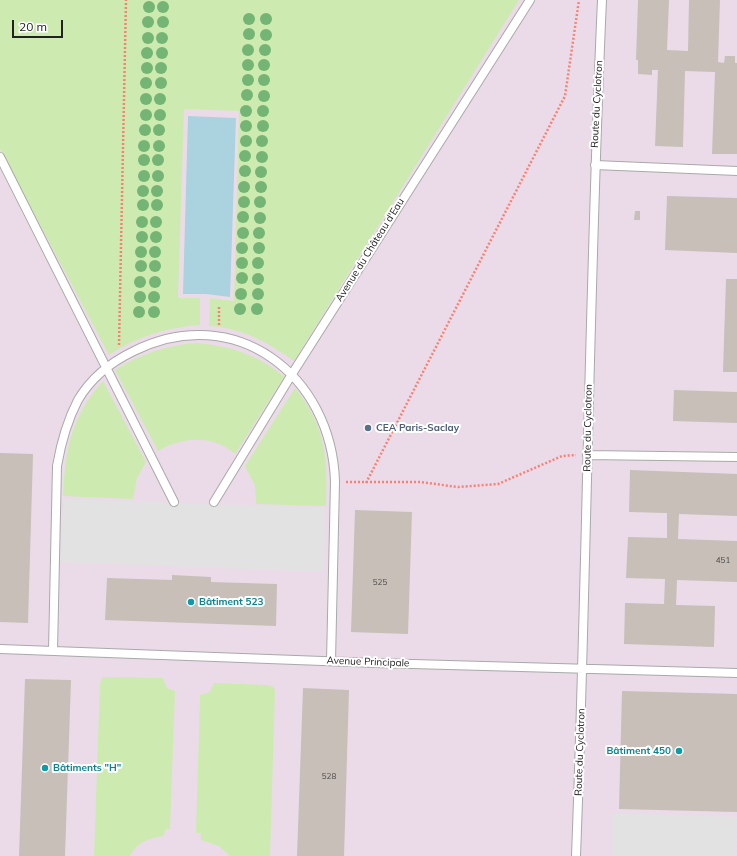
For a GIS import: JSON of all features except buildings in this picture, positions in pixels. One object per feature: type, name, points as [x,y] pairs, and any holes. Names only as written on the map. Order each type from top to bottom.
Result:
[{"type":"lane","name":"Avenue du Château d'Eau","points":[[214,502],[292,374],[530,0]]},
{"type":"lane","name":"Route du Cyclotron","points":[[576,856],[583,667],[595,166],[602,0]]},
{"type":"lane","points":[[0,156],[174,502]]},
{"type":"lane","points":[[595,166],[737,171]]},
{"type":"lane","points":[[53,651],[57,466],[61,442],[79,400],[88,387],[106,368],[150,342],[170,337],[202,336],[246,344],[268,355],[292,374],[314,402],[330,438],[333,452],[335,482],[331,661]]},
{"type":"lane","points":[[587,455],[737,457]]},
{"type":"lane","name":"Avenue Principale","points":[[0,649],[331,661],[583,667],[737,673]]},
{"type":"path","points":[[118,360],[126,0]]},
{"type":"path","points":[[366,483],[565,96],[579,0]]},
{"type":"path","points":[[335,482],[420,482],[458,487],[498,484],[562,456],[587,455]]},
{"type":"shaded area","name":"CEA Paris-Saclay","points":[[0,0],[737,0],[737,856],[0,856]]},
{"type":"shaded area","points":[[64,499],[325,508],[324,572],[60,562]]},
{"type":"shaded area","points":[[612,813],[737,817],[736,856],[612,856]]},
{"type":"green space","points":[[0,0],[519,0],[294,361],[254,337],[221,327],[209,326],[210,298],[234,301],[239,111],[184,109],[178,298],[200,298],[200,325],[176,328],[153,334],[120,348],[109,355],[0,149]]},
{"type":"green space","points":[[197,343],[221,346],[244,353],[274,369],[284,377],[235,454],[217,443],[197,440],[177,443],[158,451],[115,370],[134,359],[154,351]]},
{"type":"green space","points":[[103,381],[146,462],[137,478],[133,499],[63,496],[68,449],[72,435],[84,407],[92,394]]},
{"type":"green space","points":[[295,388],[313,416],[323,444],[327,489],[326,506],[256,504],[255,486],[245,466]]},
{"type":"green space","points":[[103,677],[163,678],[167,688],[175,691],[170,829],[165,829],[164,836],[153,838],[140,844],[130,856],[94,856],[100,683]]},
{"type":"green space","points":[[214,683],[267,685],[272,686],[275,690],[270,856],[230,856],[219,846],[201,840],[201,833],[196,833],[200,695],[210,692]]},
{"type":"water","points":[[188,116],[236,118],[230,297],[206,294],[183,294]]},
{"type":"place","name":"CEA Paris-Saclay","points":[[368,428]]},
{"type":"place","name":"Bâtiment 523","points":[[191,602]]},
{"type":"place","name":"Bâtiment 450","points":[[679,751]]},
{"type":"place","name":"Bâtiments \"H\"","points":[[45,768]]}]
